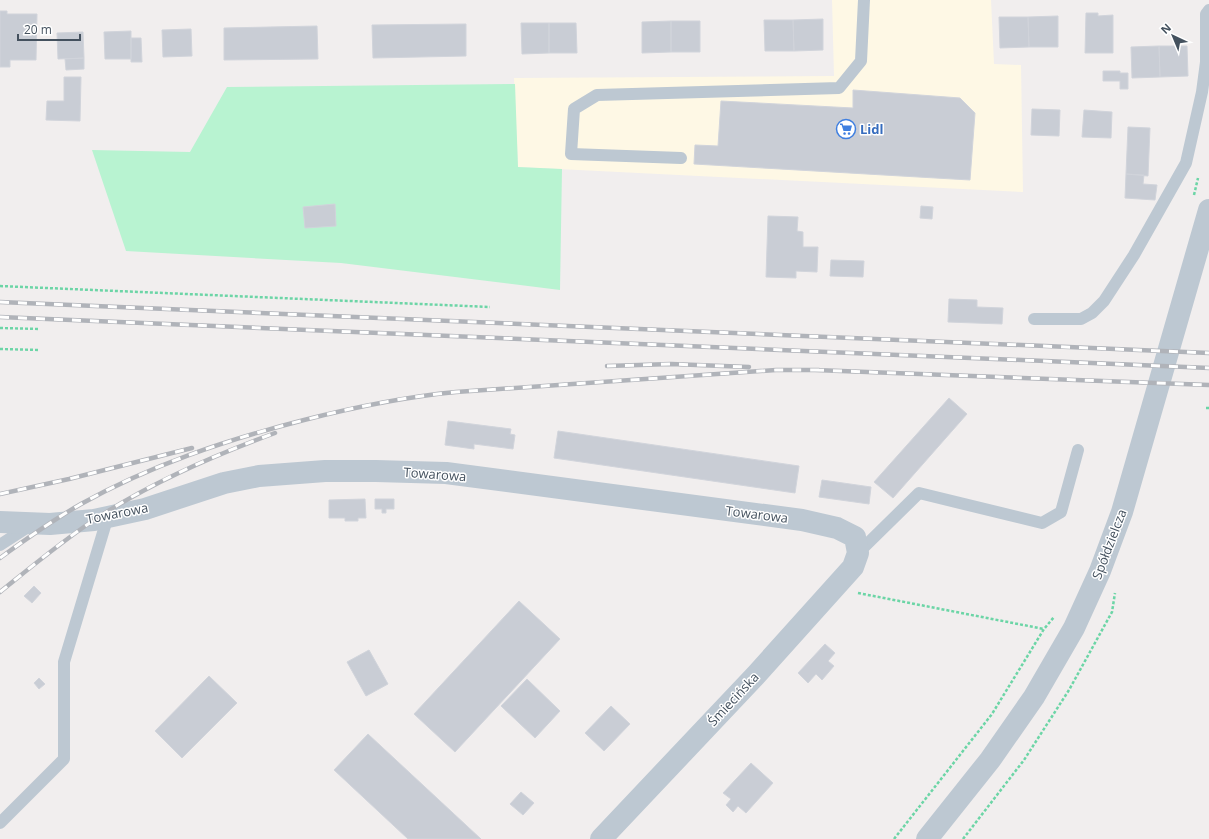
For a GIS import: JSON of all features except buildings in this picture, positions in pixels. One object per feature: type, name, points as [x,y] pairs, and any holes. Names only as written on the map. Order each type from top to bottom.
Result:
[{"type":"street","name":"Spółdzielcza","points":[[927,839],[990,760],[1034,697],[1074,628],[1100,571],[1122,512],[1201,204]]},
{"type":"street","name":"Towarowa","points":[[0,522],[33,523],[94,520],[144,509],[224,482],[259,476],[325,471],[446,474],[820,523],[838,528],[855,537],[858,552]]},
{"type":"street","name":"Śmiecińska","points":[[601,839],[756,675],[853,567],[858,552]]},
{"type":"lane","points":[[681,158],[571,154],[574,109],[597,94],[839,88],[861,61],[864,0]]},
{"type":"lane","points":[[1034,319],[1081,319],[1092,313],[1104,301],[1134,255],[1186,163],[1202,92],[1206,62],[1206,14],[1209,10]]},
{"type":"lane","points":[[858,552],[919,493],[1042,523],[1061,512],[1078,450]]},
{"type":"lane","points":[[0,823],[64,759],[64,662],[108,516]]},
{"type":"lane","points":[[0,545],[33,523]]},
{"type":"path","points":[[1198,176],[1201,204]]},
{"type":"path","points":[[0,286],[490,307]]},
{"type":"path","points":[[0,328],[40,329]]},
{"type":"path","points":[[0,349],[40,350]]},
{"type":"path","points":[[835,586],[850,591],[1044,629]]},
{"type":"path","points":[[894,839],[992,714],[1044,629],[1058,612]]},
{"type":"shaded area","points":[[832,0],[991,0],[994,64],[1021,65],[1023,192],[518,167],[514,78],[834,76]]},
{"type":"green space","points":[[515,84],[518,167],[562,169],[560,290],[341,263],[126,251],[92,150],[190,152],[227,87]]},
{"type":"railway","points":[[0,302],[1209,353]]},
{"type":"railway","points":[[0,317],[1209,368]]},
{"type":"railway","points":[[607,366],[671,364],[749,367]]},
{"type":"railway","points":[[0,558],[71,510],[134,477],[190,455],[246,436],[342,411],[380,403],[456,392],[776,370],[819,370]]},
{"type":"railway","points":[[815,370],[1209,385]]},
{"type":"railway","points":[[0,592],[70,537],[94,520],[137,494],[182,471],[275,433]]},
{"type":"railway","points":[[0,494],[69,479],[192,448]]},
{"type":"place","name":"Lidl","points":[[846,129]]}]
